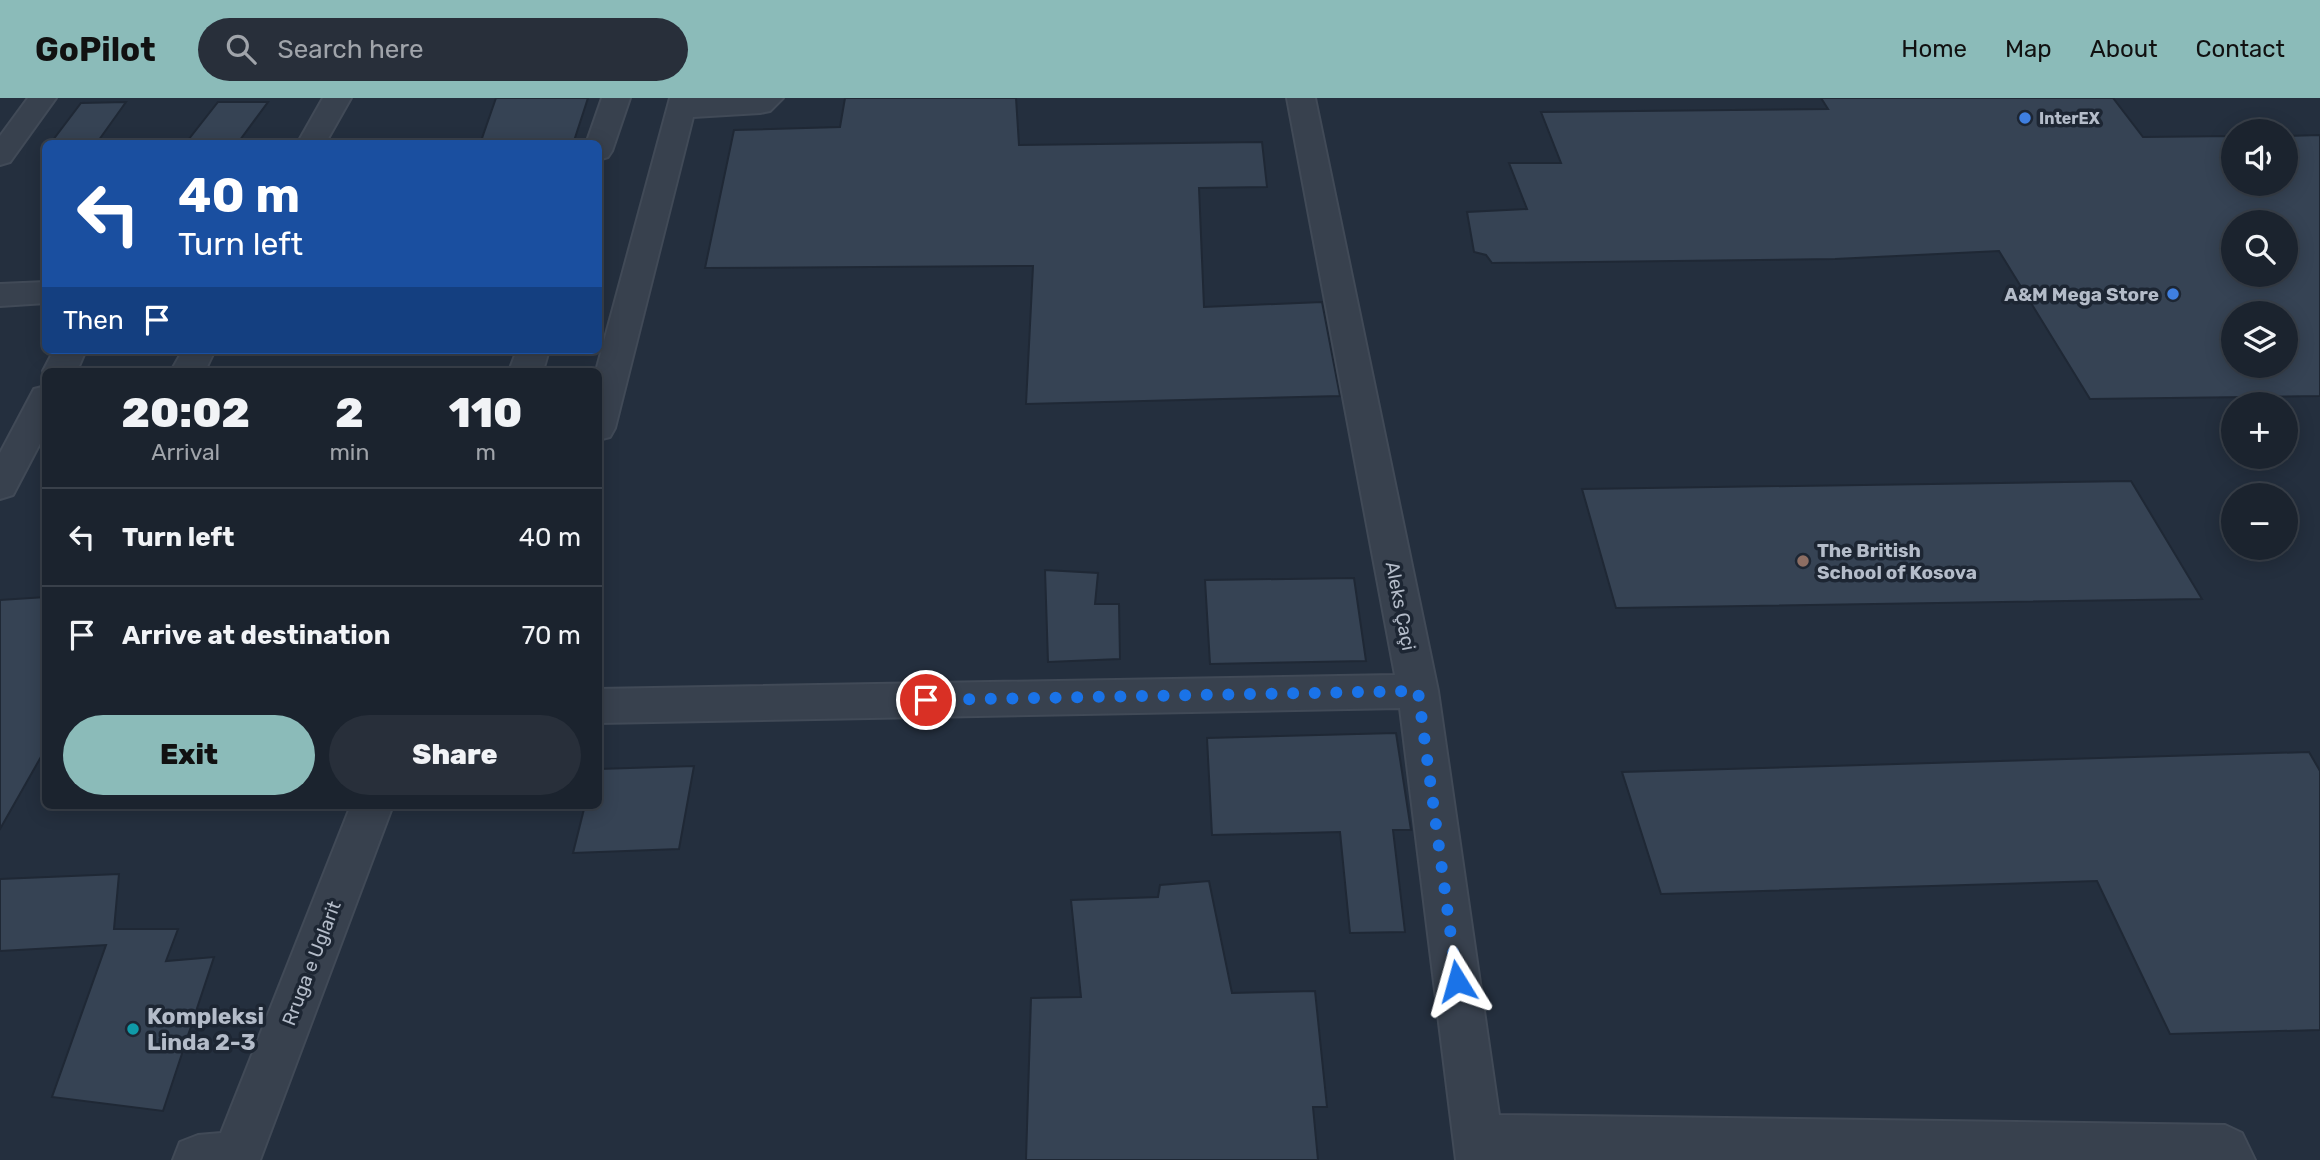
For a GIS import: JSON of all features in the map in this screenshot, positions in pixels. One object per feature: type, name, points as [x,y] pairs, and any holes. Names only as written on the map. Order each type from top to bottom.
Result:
[{"type":"street","points":[[0,156],[42,98]]},
{"type":"street","points":[[313,140],[337,98]]},
{"type":"street","points":[[602,140],[616,98]]},
{"type":"street","points":[[602,413],[683,104],[760,105],[769,98]]},
{"type":"street","name":"Aleks Çaçi","points":[[1301,98],[1418,691],[1480,1150]]},
{"type":"street","points":[[0,295],[42,292]]},
{"type":"street","points":[[0,486],[42,406]]},
{"type":"street","points":[[602,706],[1418,691]]},
{"type":"street","name":"Rruga e Uglarit","points":[[223,1159],[370,809]]},
{"type":"street","points":[[1480,1150],[2225,1150],[2230,1160]]},
{"type":"building","points":[[496,98],[588,98],[574,140],[481,140]]},
{"type":"building","points":[[845,98],[1016,98],[1019,145],[1262,142],[1267,187],[1199,188],[1204,307],[1322,302],[1340,396],[1026,404],[1033,266],[705,268],[734,130],[840,127]]},
{"type":"building","points":[[1821,98],[2113,98],[2143,137],[2221,136],[2221,196],[2298,196],[2298,136],[2320,135],[2320,396],[2298,396],[2298,392],[2221,392],[2221,397],[2090,399],[1999,251],[1835,259],[1492,263],[1486,255],[1474,252],[1467,212],[1527,209],[1509,163],[1561,163],[1541,112],[1828,109]]},
{"type":"building","points":[[126,102],[99,140],[53,140],[81,103]]},
{"type":"building","points":[[218,102],[268,102],[240,140],[188,140]]},
{"type":"building","points":[[2131,481],[2202,599],[1616,608],[1582,489]]},
{"type":"building","points":[[1045,570],[1098,573],[1095,604],[1119,604],[1120,659],[1048,662]]},
{"type":"building","points":[[1354,578],[1366,661],[1210,664],[1205,580]]},
{"type":"building","points":[[42,597],[42,755],[0,829],[0,600]]},
{"type":"building","points":[[1396,733],[1411,830],[1393,830],[1405,932],[1350,933],[1340,832],[1212,835],[1207,738]]},
{"type":"building","points":[[2309,752],[2320,771],[2320,1030],[2170,1034],[2097,881],[1661,894],[1622,772]]},
{"type":"building","points":[[694,766],[679,849],[573,853],[584,809],[602,809],[602,769]]},
{"type":"building","name":"Kompleksi Linda 2-3","points":[[119,874],[114,929],[178,929],[166,961],[214,957],[163,1111],[52,1097],[106,945],[0,951],[0,879]]},
{"type":"building","points":[[1209,881],[1232,993],[1315,991],[1327,1107],[1313,1107],[1318,1160],[1026,1160],[1031,998],[1081,997],[1071,900],[1158,897],[1160,885]]},
{"type":"place","name":"InterEX","points":[[2025,118]]},
{"type":"place","name":"A&M Mega Store","points":[[2173,294]]},
{"type":"place","name":"The British School of Kosova","points":[[1803,561]]},
{"type":"place","name":"Kompleksi Linda 2-3","points":[[133,1029]]},
{"type":"route","points":[[926,700],[1418,691],[1457,981]]}]
